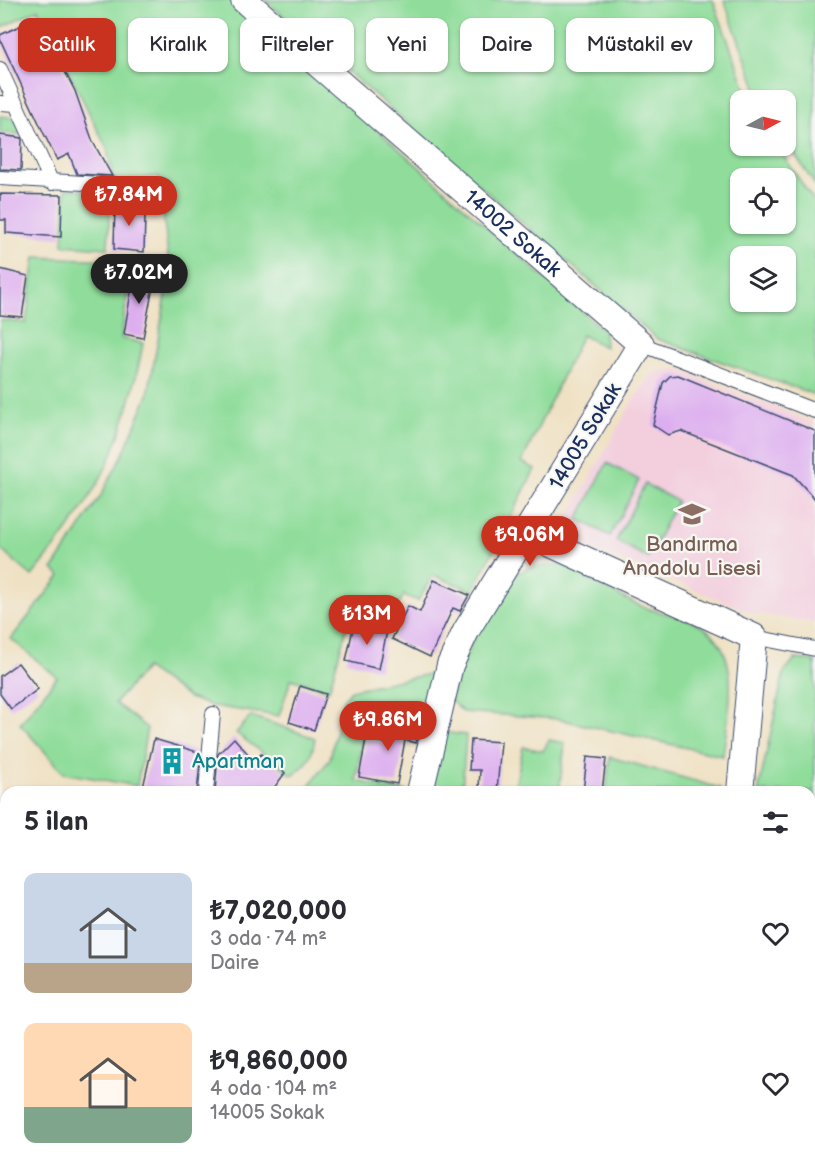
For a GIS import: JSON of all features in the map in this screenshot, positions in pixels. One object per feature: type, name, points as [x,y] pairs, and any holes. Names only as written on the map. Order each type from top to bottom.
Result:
[{"type":"street","name":"14002 Sokak","points":[[244,0],[641,344]]},
{"type":"street","name":"14005 Sokak","points":[[421,786],[450,665],[466,631],[641,344]]},
{"type":"street","points":[[527,533],[754,637],[741,786]]},
{"type":"lane","points":[[0,69],[52,183]]},
{"type":"lane","points":[[0,103],[17,104]]},
{"type":"lane","points":[[0,178],[52,183],[151,187],[157,191]]},
{"type":"lane","name":"14002 Sokak","points":[[641,344],[815,411]]},
{"type":"lane","points":[[754,637],[815,649]]},
{"type":"lane","points":[[207,786],[213,714]]},
{"type":"shaded area","name":"Bandırma Anadolu Lisesi","points":[[676,369],[815,423],[815,623],[753,613],[558,535],[635,397],[654,372]]},
{"type":"green space","points":[[0,0],[231,0],[251,18],[240,18],[240,72],[312,72],[604,331],[605,347],[582,335],[522,462],[535,469],[473,591],[433,575],[418,601],[404,595],[388,624],[350,615],[329,690],[291,679],[279,716],[212,706],[189,698],[146,668],[115,703],[147,728],[137,786],[64,773],[20,724],[57,677],[11,639],[60,576],[53,569],[100,497],[122,456],[148,395],[170,274],[159,176],[114,181],[107,149],[69,72],[116,72],[116,18],[42,18],[38,9],[0,28]]},
{"type":"green space","points":[[265,0],[713,0],[746,90],[730,90],[730,156],[784,156],[792,168],[730,168],[730,234],[796,234],[796,174],[815,203],[815,395],[657,339],[348,72],[354,72],[354,18],[286,18]]},
{"type":"green space","points":[[724,0],[815,0],[815,185],[796,156],[796,90],[757,90]]},
{"type":"green space","points":[[0,116],[15,118],[24,134],[0,133]]},
{"type":"green space","points":[[66,189],[111,191],[108,248],[63,245]]},
{"type":"green space","points":[[35,257],[158,262],[156,275],[131,271],[121,338],[143,343],[131,398],[113,451],[88,500],[32,576],[0,549],[0,320],[26,323]]},
{"type":"green space","points":[[607,463],[639,480],[610,536],[578,519]]},
{"type":"green space","points":[[645,484],[677,501],[648,558],[616,541]]},
{"type":"green space","points":[[561,564],[643,607],[696,623],[716,639],[729,669],[730,704],[723,756],[558,719],[463,712],[450,700],[479,625],[502,588],[515,575],[529,568]]},
{"type":"green space","points":[[795,659],[815,661],[815,786],[759,786],[784,672]]},
{"type":"green space","points":[[435,673],[422,720],[386,712],[382,736],[363,733],[356,781],[381,786],[309,786],[330,759],[343,700],[351,690]]},
{"type":"green space","points":[[251,716],[315,738],[313,750],[306,763],[292,775],[236,733]]},
{"type":"green space","points":[[441,732],[466,735],[462,786],[428,786]]},
{"type":"green space","points":[[549,740],[565,743],[560,786],[515,786],[523,747],[543,751]]},
{"type":"green space","points":[[610,757],[713,786],[607,786]]},
{"type":"building","points":[[18,27],[18,72],[65,72],[75,91],[93,142],[112,176],[77,174],[69,154],[57,160],[0,35]]},
{"type":"building","points":[[0,135],[22,138],[21,170],[0,169]]},
{"type":"building","points":[[0,194],[62,195],[61,237],[6,233],[6,220],[0,220]]},
{"type":"building","points":[[115,202],[141,204],[145,217],[144,252],[114,249]]},
{"type":"building","points":[[0,269],[28,276],[22,317],[0,315]]},
{"type":"building","points":[[134,274],[155,277],[143,338],[124,334]]},
{"type":"building","name":"Bandırma Anadolu Lisesi","points":[[678,375],[815,431],[815,499],[793,475],[681,431],[668,435],[653,425],[663,383],[670,376]]},
{"type":"building","points":[[434,580],[469,595],[460,611],[453,608],[430,657],[392,639],[408,606],[420,612]]},
{"type":"building","points":[[354,624],[387,631],[379,669],[346,661]]},
{"type":"building","points":[[18,663],[38,689],[11,709],[0,694],[0,676]]},
{"type":"building","points":[[300,686],[326,694],[314,730],[289,722]]},
{"type":"building","points":[[392,716],[421,723],[416,743],[405,740],[397,784],[359,777],[366,739],[386,743]]},
{"type":"building","points":[[234,738],[255,762],[261,754],[285,773],[275,786],[215,786],[218,754]]},
{"type":"building","name":"Apartman","points":[[154,739],[201,753],[198,786],[143,786]]},
{"type":"building","points":[[471,740],[501,742],[497,786],[479,786],[480,770],[469,770]]},
{"type":"building","points":[[587,757],[606,759],[603,786],[584,786]]},
{"type":"place","name":"Bandırma Anadolu Lisesi","points":[[692,514]]},
{"type":"place","name":"Apartman","points":[[172,761]]}]
